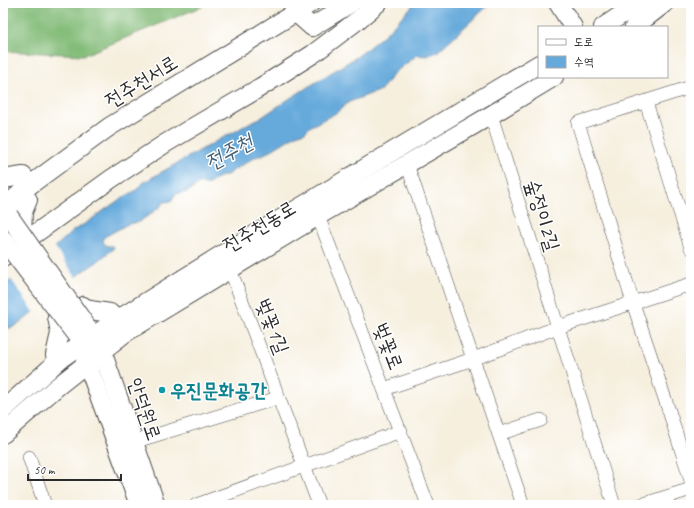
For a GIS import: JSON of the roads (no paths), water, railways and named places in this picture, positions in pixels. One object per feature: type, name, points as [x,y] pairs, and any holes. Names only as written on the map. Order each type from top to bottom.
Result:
[{"type":"street","points":[[303,7],[312,27],[351,3]]},
{"type":"street","points":[[3,257],[105,183],[141,159],[313,54],[378,3]]},
{"type":"street","points":[[558,3],[572,26]]},
{"type":"street","points":[[604,26],[638,3]]},
{"type":"street","points":[[635,26],[665,3]]},
{"type":"street","name":"전주천서로","points":[[5,211],[109,127],[303,7]]},
{"type":"street","name":"전주천동로","points":[[88,339],[125,333],[230,269],[315,208],[538,65]]},
{"type":"street","name":"전주천동로","points":[[3,410],[47,371],[58,354],[88,339],[113,316],[221,255],[407,164],[552,78]]},
{"type":"street","points":[[691,87],[578,123],[633,303],[691,481]]},
{"type":"street","points":[[646,102],[691,248]]},
{"type":"street","name":"숲정이2길","points":[[491,115],[614,505]]},
{"type":"street","points":[[407,164],[523,505]]},
{"type":"street","points":[[3,179],[23,176],[27,192],[23,212],[22,235]]},
{"type":"street","name":"벚꽃로","points":[[315,208],[428,505]]},
{"type":"street","points":[[5,211],[22,235],[68,313]]},
{"type":"street","points":[[3,239],[68,313]]},
{"type":"street","name":"벚꽃1길","points":[[230,269],[319,505]]},
{"type":"street","points":[[384,389],[473,359],[558,327],[691,284]]},
{"type":"street","points":[[58,354],[60,333],[57,317],[83,306],[90,310],[113,316]]},
{"type":"street","name":"안덕원로","points":[[68,313],[88,339],[133,442],[156,505]]},
{"type":"street","name":"전주천동로","points":[[3,434],[87,362],[88,339]]},
{"type":"street","name":"안덕원로","points":[[87,362],[139,505]]},
{"type":"street","points":[[133,442],[278,398]]},
{"type":"street","points":[[499,434],[541,420]]},
{"type":"street","points":[[196,505],[228,500],[304,466],[401,431]]},
{"type":"street","points":[[29,457],[45,505]]},
{"type":"street","points":[[642,505],[691,489]]},
{"type":"water","name":"전주천","points":[[415,3],[491,3],[437,52],[427,56],[417,55],[394,73],[381,90],[349,102],[336,113],[311,126],[305,132],[296,135],[262,155],[255,157],[227,175],[219,177],[209,184],[199,184],[187,192],[176,194],[171,201],[164,202],[160,207],[139,222],[128,224],[106,236],[103,239],[104,244],[113,246],[114,248],[75,277],[23,321],[3,332],[3,286],[54,248],[74,230],[120,199],[135,191],[144,182],[262,117],[358,56],[384,35]]},
{"type":"place","name":"우진문화공간","points":[[162,390]]}]
